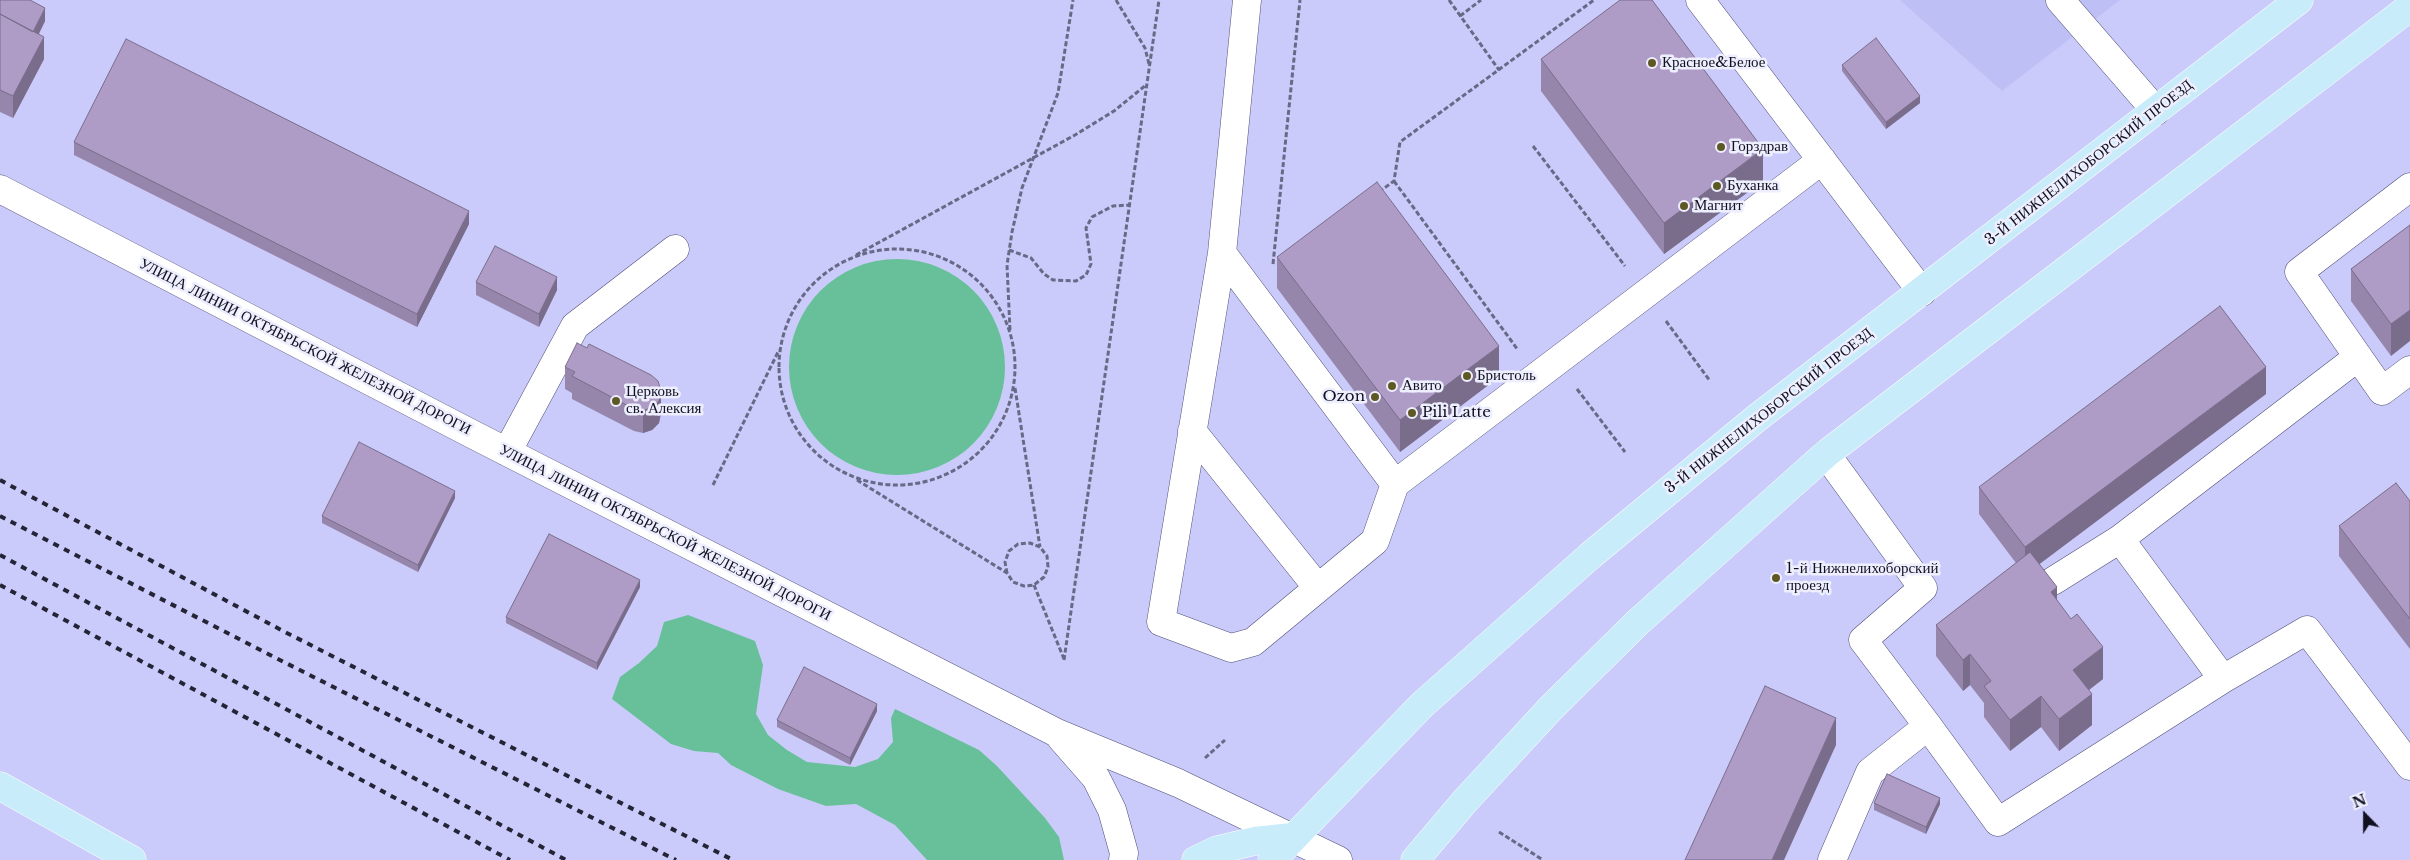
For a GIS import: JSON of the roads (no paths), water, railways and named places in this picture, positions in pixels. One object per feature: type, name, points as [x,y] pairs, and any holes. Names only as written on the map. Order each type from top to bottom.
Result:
[{"type":"main road","name":"3-Й НИЖНЕЛИХОБОРСКИЙ ПРОЕЗД","points":[[1272,860],[1292,837],[1416,711],[1591,555],[1758,417],[2299,0]]},
{"type":"main road","points":[[1415,860],[1465,801],[1550,709],[1637,623],[1826,454],[2410,7]]},
{"type":"main road","points":[[0,786],[132,860]]},
{"type":"main road","points":[[1196,860],[1217,850],[1255,841],[1292,837]]},
{"type":"street","points":[[1247,0],[1222,252],[1160,622],[1231,648],[1253,642],[1375,541],[1395,484],[1822,160]]},
{"type":"street","points":[[1700,0],[1922,292]]},
{"type":"street","points":[[2060,0],[2156,111]]},
{"type":"street","points":[[2410,187],[2300,272],[2382,391],[2410,370]]},
{"type":"street","name":"УЛИЦА ЛИНИИ ОКТЯБРЬСКОЙ ЖЕЛЕЗНОЙ ДОРОГИ","points":[[0,189],[507,452],[1057,733],[1178,783],[1338,860]]},
{"type":"street","points":[[507,452],[575,326],[675,249]]},
{"type":"street","points":[[1222,252],[1395,484]]},
{"type":"street","points":[[2053,581],[2120,539],[2358,357]]},
{"type":"street","points":[[1192,431],[1318,588]]},
{"type":"street","points":[[1826,454],[1923,588],[1863,640],[1998,822],[2223,679],[2307,630],[2410,766]]},
{"type":"street","points":[[2120,539],[2223,679]]},
{"type":"street","points":[[1832,860],[1870,772],[1928,726]]},
{"type":"street","points":[[1057,733],[1096,778],[1112,810],[1124,853],[1123,860]]},
{"type":"railway","points":[[0,480],[285,632],[733,860]]},
{"type":"railway","points":[[0,516],[676,860]]},
{"type":"railway","points":[[0,555],[566,860]]},
{"type":"railway","points":[[0,585],[510,860]]},
{"type":"place","name":"Красное&Белое","points":[[1652,63]]},
{"type":"place","name":"Горздрав","points":[[1721,147]]},
{"type":"place","name":"Буханка","points":[[1717,186]]},
{"type":"place","name":"Магнит","points":[[1684,206]]},
{"type":"place","name":"Бристоль","points":[[1467,376]]},
{"type":"place","name":"Авито","points":[[1392,386]]},
{"type":"place","name":"Ozon","points":[[1375,397]]},
{"type":"place","name":"Церковь св. Алексия","points":[[616,401]]},
{"type":"place","name":"Pili Latte","points":[[1412,413]]},
{"type":"place","name":"1-й Нижнелихоборский проезд","points":[[1776,578]]}]
